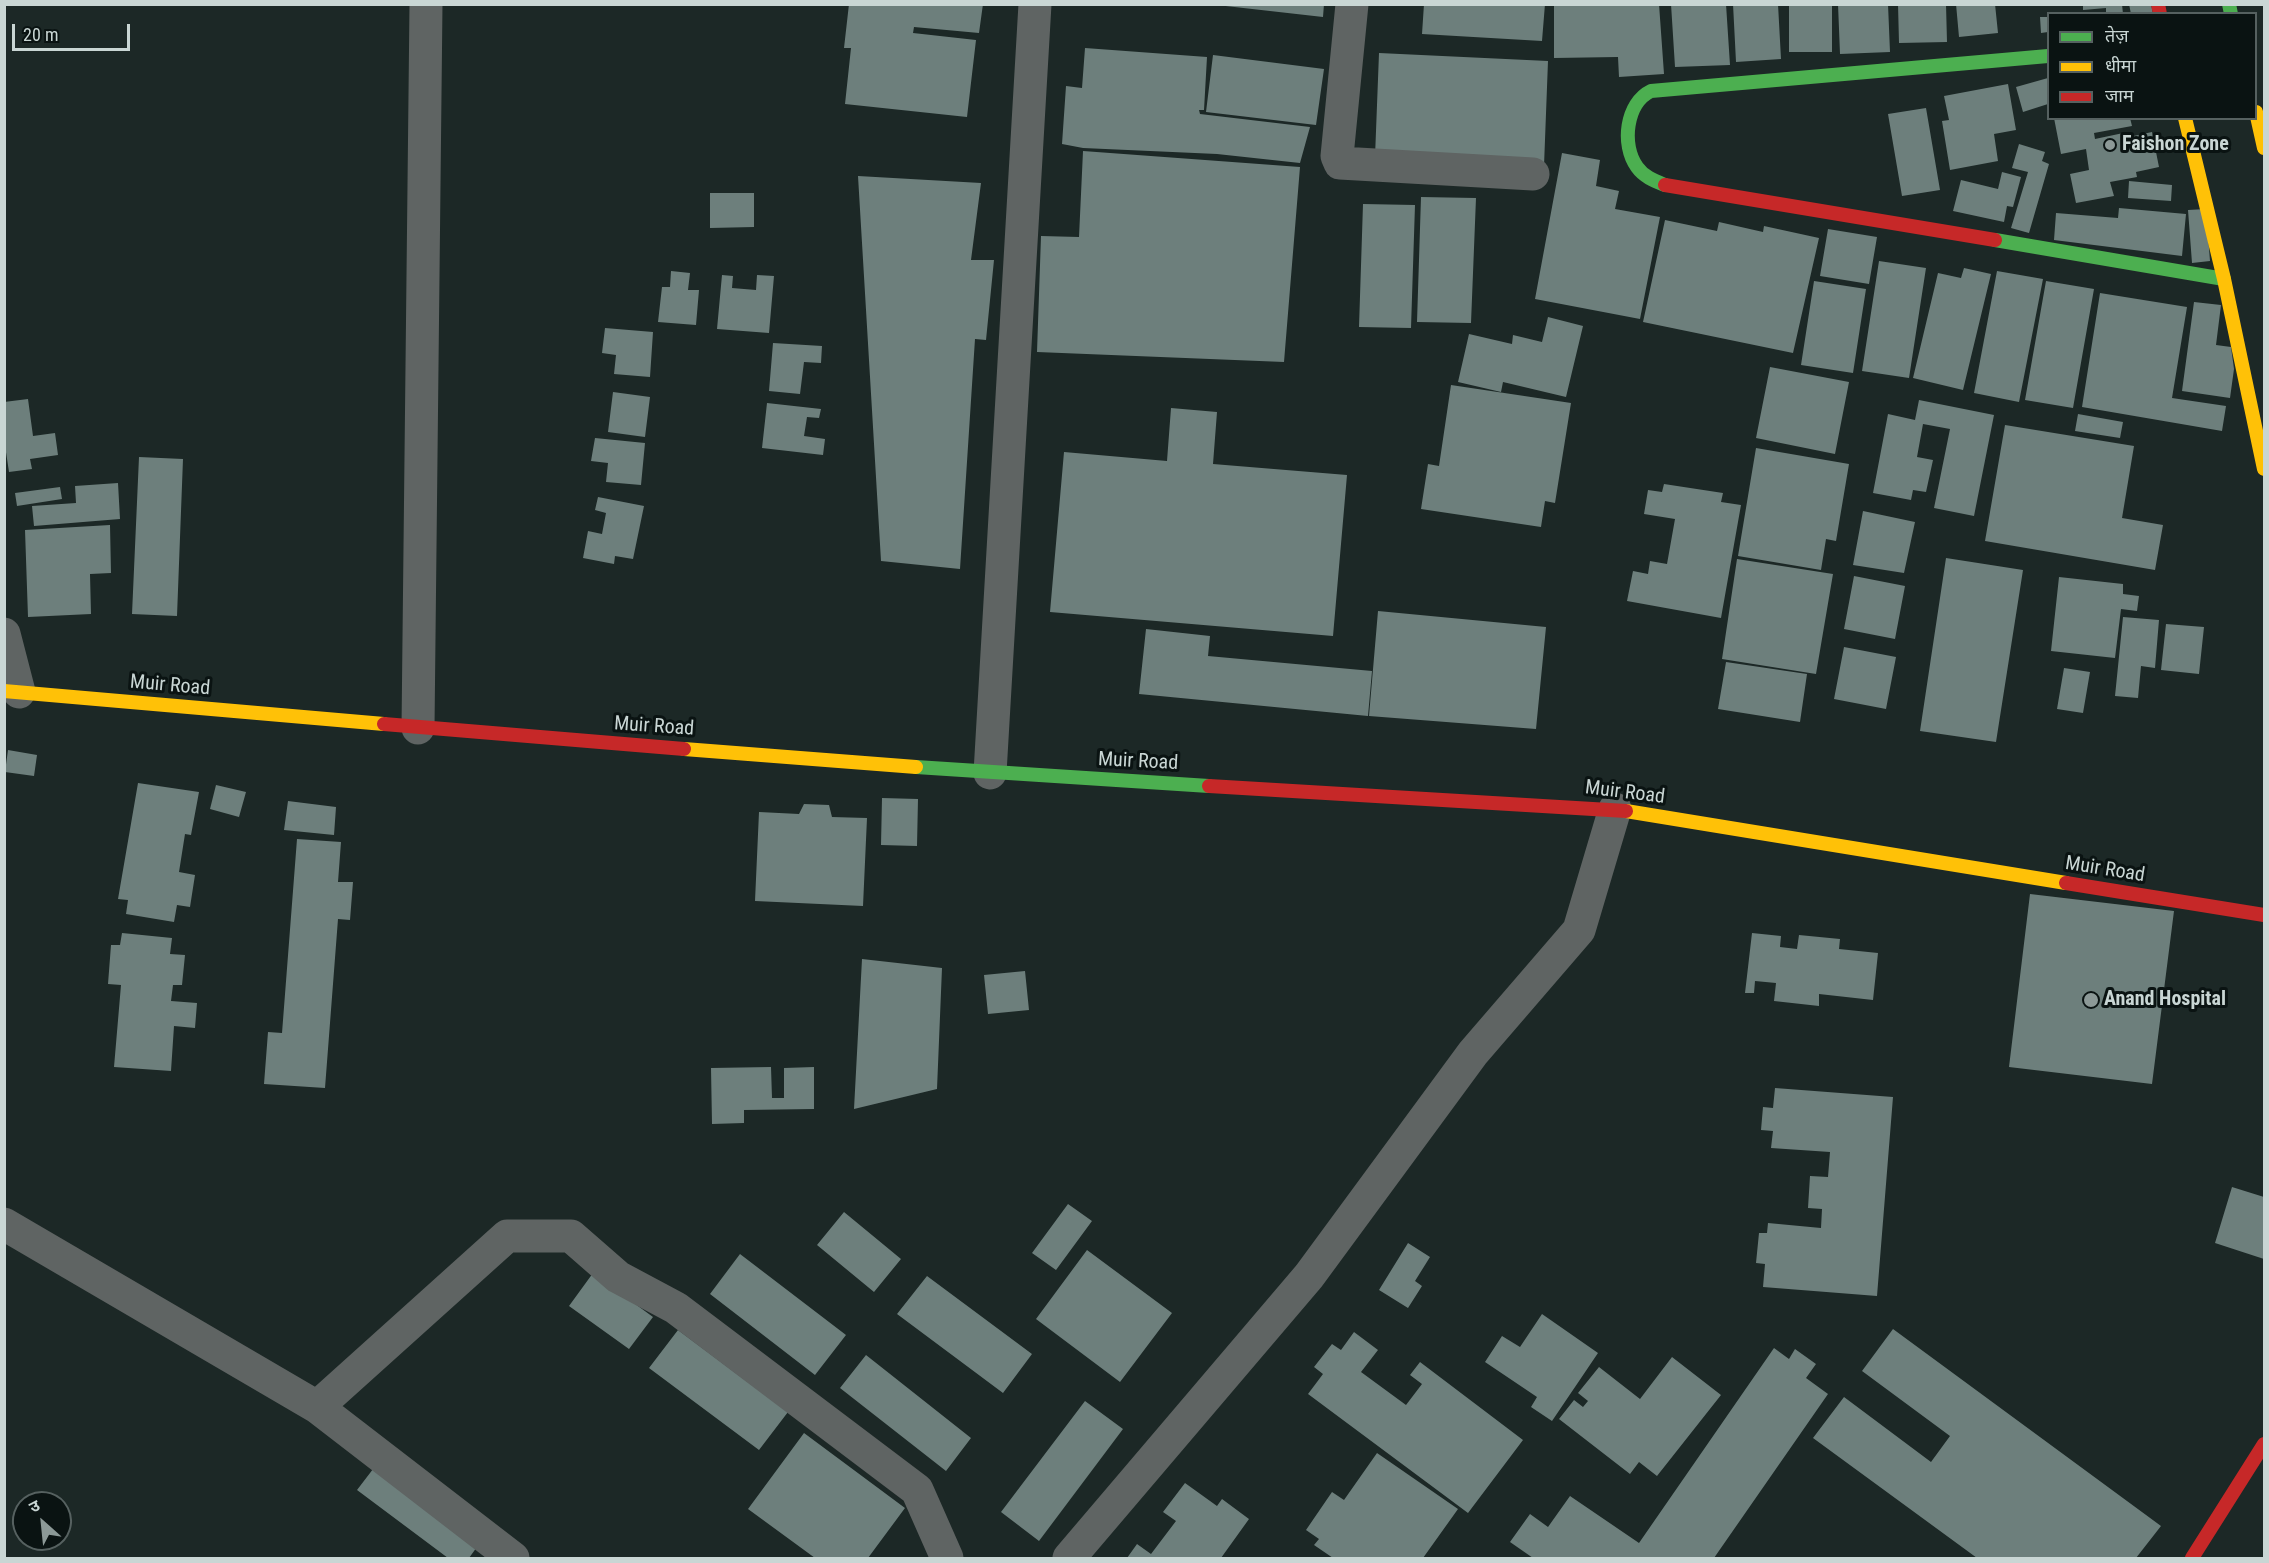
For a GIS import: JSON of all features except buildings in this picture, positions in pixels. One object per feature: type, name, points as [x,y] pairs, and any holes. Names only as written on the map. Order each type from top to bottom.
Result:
[{"type":"street","points":[[418,728],[426,4]]},
{"type":"street","points":[[990,773],[1035,4]]},
{"type":"street","points":[[1352,4],[1337,156],[1340,163],[1533,174]]},
{"type":"street","points":[[2047,56],[1651,91],[1639,97],[1629,118],[1632,160],[1638,170],[1651,180],[1667,185],[2224,279]]},
{"type":"street","points":[[2257,116],[2265,148]]},
{"type":"street","points":[[2185,120],[2224,279],[2265,469]]},
{"type":"street","points":[[4,634],[12,691]]},
{"type":"street","name":"Muir Road","points":[[12,691],[418,728],[990,773],[1615,809],[2265,915]]},
{"type":"street","points":[[1069,1558],[1309,1276],[1473,1053],[1579,930],[1615,809]]},
{"type":"street","points":[[4,1224],[316,1407],[513,1558]]},
{"type":"street","points":[[316,1407],[507,1236],[571,1236],[618,1277],[676,1308],[917,1490],[947,1558]]},
{"type":"street","points":[[2192,1558],[2265,1444]]},
{"type":"traffic: fast","points":[[2229,4],[2231,12]]},
{"type":"traffic: fast","points":[[1665,185],[1650,178],[1637,167],[1629,148],[1631,115],[1636,105],[1651,91],[2047,56]]},
{"type":"traffic: fast","points":[[1995,240],[2224,279]]},
{"type":"traffic: fast","points":[[916,767],[1209,786]]},
{"type":"traffic: slow","points":[[2257,116],[2264,148]]},
{"type":"traffic: slow","points":[[2185,120],[2224,279],[2264,469]]},
{"type":"traffic: slow","points":[[4,691],[384,724]]},
{"type":"traffic: slow","points":[[684,749],[916,767]]},
{"type":"traffic: slow","points":[[1626,811],[2066,883]]},
{"type":"traffic: jam","points":[[2158,4],[2160,12]]},
{"type":"traffic: jam","points":[[1665,185],[1995,240]]},
{"type":"traffic: jam","points":[[384,724],[684,749]]},
{"type":"traffic: jam","points":[[1209,786],[1626,811]]},
{"type":"traffic: jam","points":[[2066,883],[2264,915]]},
{"type":"traffic: jam","points":[[2192,1558],[2264,1444]]},
{"type":"place","name":"Faishon Zone","points":[[2110,145]]},
{"type":"place","name":"Anand Hospital","points":[[2091,1000]]}]
